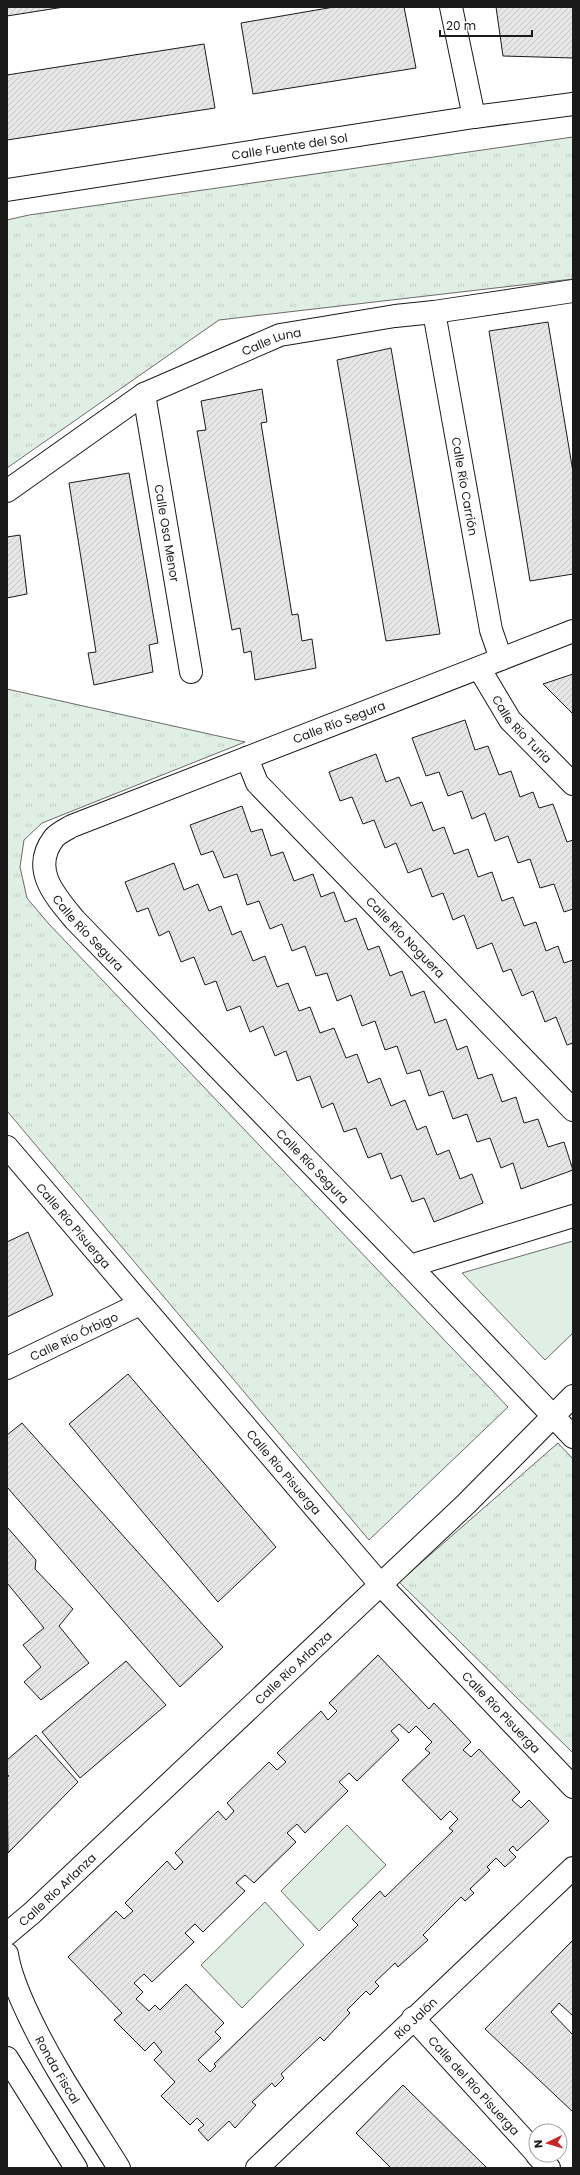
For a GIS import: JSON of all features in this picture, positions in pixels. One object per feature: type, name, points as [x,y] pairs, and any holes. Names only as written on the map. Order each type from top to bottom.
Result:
[{"type":"street","points":[[451,7],[474,117]]},
{"type":"street","name":"Calle Fuente del Sol","points":[[7,190],[474,117],[573,104]]},
{"type":"street","name":"Calle Luna","points":[[7,491],[144,394],[280,335],[395,316],[434,312],[573,291]]},
{"type":"street","name":"Calle Río Carrión","points":[[434,312],[491,630],[501,659]]},
{"type":"street","name":"Calle Osa Menor","points":[[144,394],[191,672]]},
{"type":"street","name":"Calle Río Segura","points":[[573,631],[72,826],[55,837],[46,854],[44,875],[57,898],[75,920],[410,1266],[573,1437]]},
{"type":"street","name":"Calle Río Turia","points":[[479,668],[510,720],[573,784]]},
{"type":"street","name":"Calle Río Noguera","points":[[247,758],[257,783],[573,1110]]},
{"type":"street","name":"Calle Río Pisuerga","points":[[7,1146],[380,1584],[573,1786]]},
{"type":"street","points":[[410,1266],[573,1216]]},
{"type":"street","name":"Calle Río Órbigo","points":[[7,1368],[140,1304]]},
{"type":"street","name":"Calle Río Arlanza","points":[[7,1934],[32,1913],[466,1504],[573,1396]]},
{"type":"street","name":"Río Jalón","points":[[257,2168],[413,2018],[573,1868]]},
{"type":"street","name":"Ronda Fiscal","points":[[7,1964],[21,2000],[43,2046],[119,2168]]},
{"type":"street","name":"Calle del Río Pisuerga","points":[[413,2018],[528,2144]]},
{"type":"street","points":[[7,2058],[76,2168]]},
{"type":"green space","points":[[573,137],[573,279],[219,320],[7,468],[7,220],[29,215]]},
{"type":"green space","points":[[7,689],[245,742],[42,823],[24,840],[20,867],[27,898],[48,923],[508,1407],[369,1540],[7,1111]]},
{"type":"green space","points":[[573,1241],[573,1333],[545,1360],[462,1273]]},
{"type":"green space","points":[[558,1443],[573,1459],[573,1753],[399,1582]]},
{"type":"green space","points":[[347,1825],[386,1865],[319,1931],[281,1891]]},
{"type":"green space","points":[[265,1902],[304,1945],[242,2008],[201,1965]]},
{"type":"building","points":[[7,7],[64,7],[7,16]]},
{"type":"building","points":[[334,7],[404,7],[416,68],[253,94],[241,23]]},
{"type":"building","points":[[496,7],[573,7],[573,58],[503,56]]},
{"type":"building","points":[[204,44],[215,108],[7,140],[7,75]]},
{"type":"building","points":[[548,322],[573,472],[573,574],[530,581],[489,331]]},
{"type":"building","points":[[391,348],[440,634],[386,641],[337,360]]},
{"type":"building","points":[[262,389],[267,422],[261,423],[292,615],[298,614],[302,641],[312,639],[316,668],[255,680],[251,651],[244,653],[240,628],[232,630],[197,431],[206,430],[201,401]]},
{"type":"building","points":[[129,473],[158,643],[149,645],[153,672],[94,685],[88,653],[96,652],[69,483]]},
{"type":"building","points":[[20,535],[27,594],[7,598],[7,537]]},
{"type":"building","points":[[573,674],[573,714],[543,684]]},
{"type":"building","points":[[465,720],[475,750],[488,746],[499,775],[511,771],[520,797],[533,792],[539,808],[553,804],[567,842],[573,840],[573,909],[564,912],[554,884],[540,888],[530,859],[518,863],[508,836],[495,841],[485,813],[472,819],[462,791],[448,796],[439,772],[426,776],[412,738]]},
{"type":"building","points":[[376,754],[386,782],[399,777],[411,806],[422,802],[433,831],[444,827],[454,854],[468,849],[478,877],[492,872],[502,901],[513,897],[524,926],[536,922],[546,951],[558,946],[564,963],[573,960],[573,1043],[567,1045],[556,1017],[545,1022],[533,991],[522,996],[511,969],[503,972],[492,943],[477,949],[464,915],[453,920],[443,893],[432,897],[421,868],[408,873],[396,843],[385,848],[374,820],[363,824],[352,797],[340,801],[329,772]]},
{"type":"building","points":[[242,806],[251,832],[262,829],[271,856],[283,852],[294,881],[313,874],[321,897],[334,892],[345,922],[356,918],[368,950],[379,946],[390,976],[402,971],[411,996],[424,991],[435,1023],[446,1019],[457,1050],[467,1046],[478,1079],[492,1074],[502,1102],[516,1097],[524,1123],[538,1119],[548,1147],[564,1142],[573,1170],[521,1189],[513,1163],[501,1168],[490,1138],[477,1142],[467,1114],[453,1119],[443,1091],[429,1096],[420,1070],[407,1074],[397,1046],[385,1050],[375,1021],[362,1026],[351,995],[337,1001],[327,973],[316,976],[305,946],[292,951],[282,924],[270,929],[259,901],[247,905],[237,874],[224,878],[213,851],[201,855],[190,825]]},
{"type":"building","points":[[174,863],[184,890],[198,884],[209,911],[221,906],[232,935],[241,931],[253,961],[265,956],[277,987],[288,983],[299,1011],[310,1007],[320,1033],[334,1028],[346,1058],[357,1054],[368,1083],[380,1078],[391,1106],[405,1100],[417,1130],[426,1126],[437,1155],[449,1150],[460,1179],[472,1174],[483,1203],[434,1222],[424,1198],[412,1202],[401,1175],[391,1179],[381,1153],[368,1158],[356,1128],[344,1132],[333,1103],[322,1108],[310,1076],[297,1081],[286,1051],[275,1056],[263,1026],[250,1032],[240,1006],[227,1011],[216,981],[205,985],[194,957],[181,962],[169,931],[159,936],[148,908],[137,912],[125,882]]},
{"type":"building","points":[[28,1232],[53,1295],[7,1317],[7,1242]]},
{"type":"building","points":[[128,1374],[276,1547],[218,1602],[69,1424]]},
{"type":"building","points":[[22,1423],[223,1647],[180,1687],[7,1487],[7,1435]]},
{"type":"building","points":[[7,1527],[36,1560],[35,1569],[73,1609],[59,1626],[89,1663],[41,1700],[24,1682],[41,1667],[23,1645],[44,1628],[7,1583]]},
{"type":"building","points":[[378,1655],[429,1709],[434,1703],[471,1742],[463,1750],[471,1757],[479,1749],[520,1792],[512,1800],[521,1808],[529,1800],[549,1821],[517,1851],[513,1846],[509,1850],[516,1857],[505,1867],[496,1858],[487,1867],[490,1870],[470,1889],[474,1893],[465,1901],[461,1897],[423,1935],[428,1940],[398,1967],[395,1963],[375,1982],[379,1986],[370,1995],[366,1991],[347,2010],[350,2013],[324,2041],[320,2037],[281,2074],[284,2078],[275,2087],[272,2083],[252,2102],[256,2105],[235,2128],[229,2121],[208,2141],[198,2130],[204,2125],[197,2118],[190,2125],[161,2096],[175,2082],[154,2060],[162,2052],[154,2042],[145,2051],[114,2020],[122,2013],[68,1957],[116,1911],[124,1919],[133,1911],[125,1903],[167,1861],[175,1870],[183,1862],[175,1853],[218,1811],[226,1820],[234,1811],[227,1803],[269,1762],[277,1770],[286,1762],[277,1753],[321,1711],[328,1720],[337,1711],[329,1703]],"holes":[[[399,1724],[409,1733],[416,1726],[432,1742],[425,1749],[430,1753],[402,1780],[441,1820],[450,1811],[458,1819],[449,1828],[453,1831],[385,1897],[380,1891],[352,1919],[358,1925],[214,2064],[216,2066],[210,2072],[198,2060],[221,2038],[215,2032],[224,2023],[186,1984],[160,2010],[155,2005],[149,2011],[136,1999],[143,1992],[134,1983],[144,1974],[152,1982],[194,1942],[185,1933],[195,1924],[203,1932],[245,1891],[236,1883],[245,1875],[254,1883],[296,1842],[287,1833],[297,1824],[305,1833],[348,1791],[339,1782],[349,1773],[357,1781],[399,1740],[391,1731]]]},
{"type":"building","points":[[126,1661],[166,1705],[80,1778],[42,1732]]},
{"type":"building","points":[[36,1735],[78,1782],[8,1853],[7,1777],[9,1776],[7,1774],[7,1760]]},
{"type":"building","points":[[573,1940],[573,2014],[572,2015],[559,2003],[551,2012],[573,2035],[573,2112],[485,2029]]},
{"type":"building","points":[[403,2085],[487,2168],[391,2168],[356,2133]]}]
